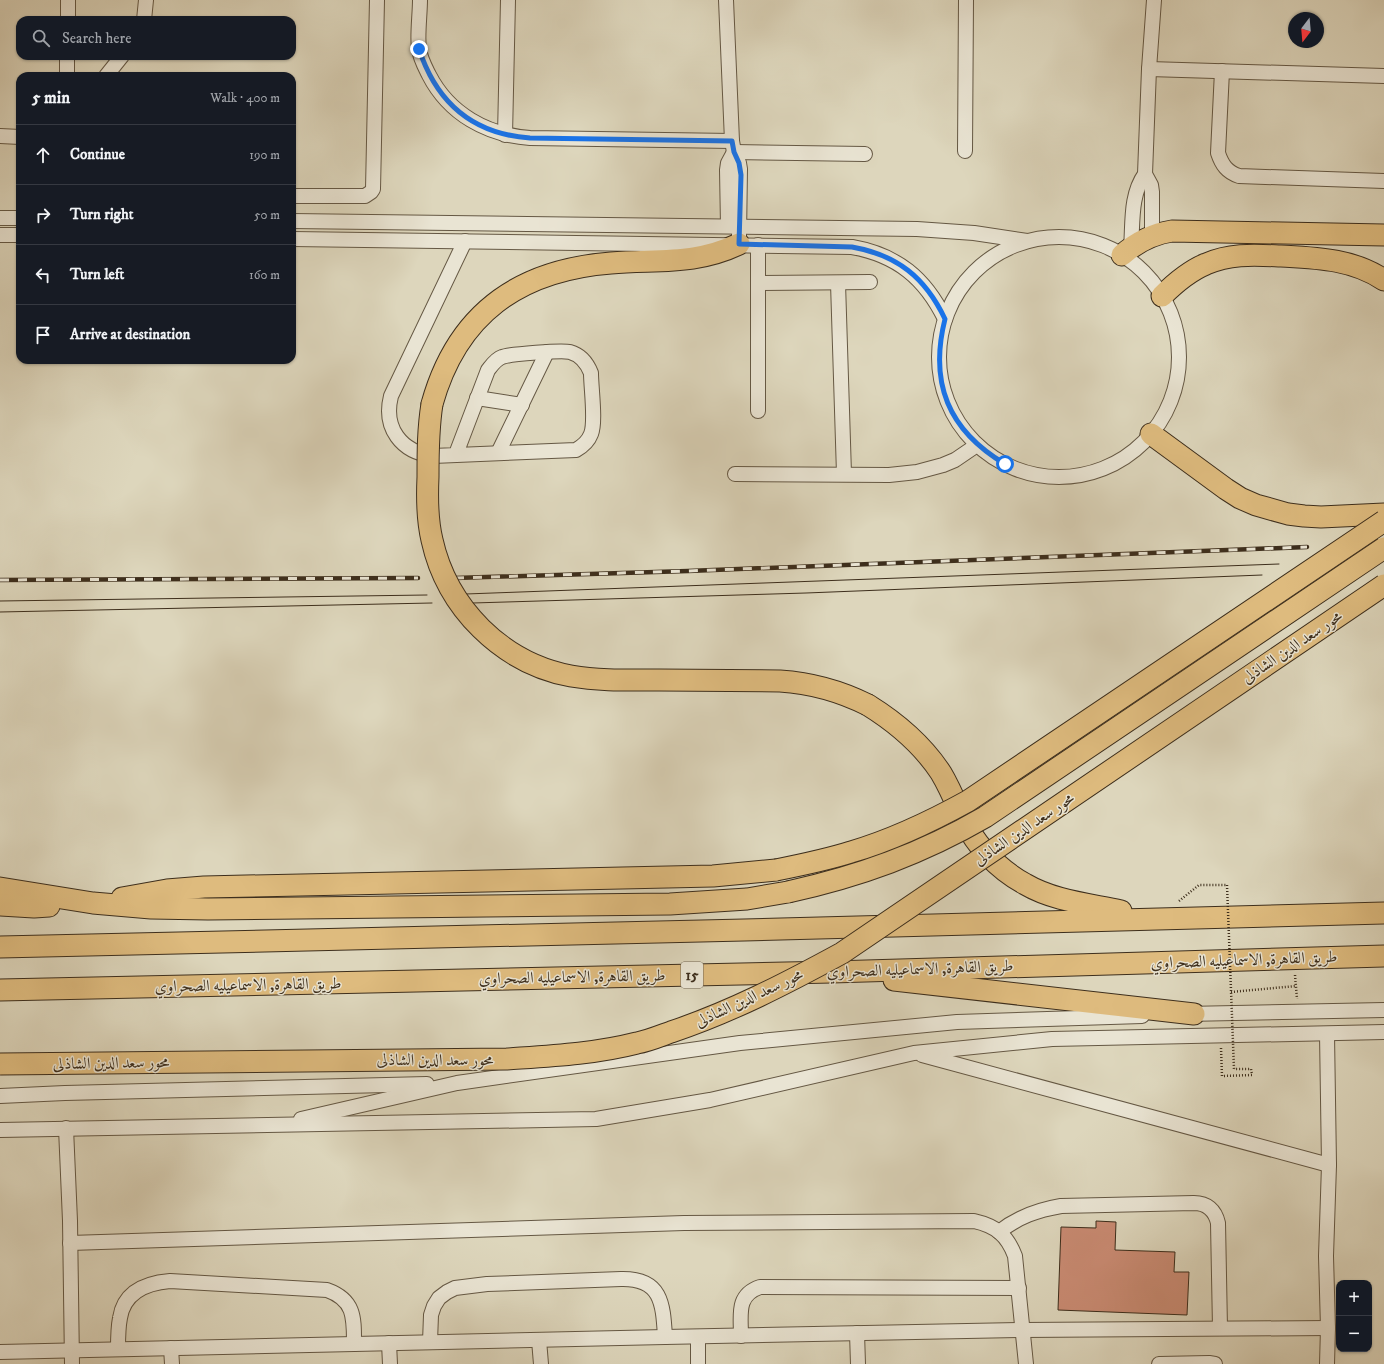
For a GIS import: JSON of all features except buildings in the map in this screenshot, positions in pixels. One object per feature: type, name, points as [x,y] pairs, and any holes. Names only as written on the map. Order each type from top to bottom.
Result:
[{"type":"highway","points":[[1127,252],[1152,236],[1167,232],[1183,231],[1384,235]]},
{"type":"highway","points":[[741,236],[714,255],[687,260],[612,263],[571,269],[547,275],[518,288],[502,298],[462,337],[452,352],[444,369],[432,404],[428,441],[428,521],[436,557],[449,586],[462,607],[483,630],[502,646],[517,656],[552,671],[588,679],[798,682],[834,690],[868,705],[885,715],[901,728],[928,756],[950,789],[963,818],[975,839],[989,857],[1013,877],[1027,885],[1056,897],[1157,918]]},
{"type":"highway","points":[[1162,296],[1182,277],[1206,263],[1247,254],[1333,260],[1365,269],[1384,280]]},
{"type":"highway","points":[[1151,434],[1226,489],[1240,498],[1256,505],[1288,514],[1304,516],[1321,517],[1384,514]]},
{"type":"highway","points":[[0,905],[34,907],[93,903],[167,890],[204,887],[713,876],[776,870],[826,859],[875,844],[923,825],[968,801],[1384,521]]},
{"type":"highway","name":"محور سعد الدين الشاذلى","points":[[93,903],[151,908],[208,909],[636,905],[747,899],[829,883],[909,856],[948,838],[979,821],[1384,548]]},
{"type":"highway","name":"محور سعد الدين الشاذلى","points":[[0,1064],[507,1059],[572,1055],[637,1043],[697,1023],[791,981],[842,953],[1384,585]]},
{"type":"highway","points":[[0,888],[93,903]]},
{"type":"highway","points":[[0,947],[1384,913]]},
{"type":"highway","name":"طريق القاهرة, الاسماعيليه الصحراوي","points":[[0,990],[832,972],[1384,956]]},
{"type":"highway","points":[[832,972],[937,986],[1097,1002],[1194,1014]]},
{"type":"street","points":[[68,0],[68,16]]},
{"type":"street","points":[[144,16],[146,0]]},
{"type":"street","points":[[296,196],[365,196],[373,189],[377,0]]},
{"type":"street","points":[[420,0],[419,49],[425,67],[433,83],[444,97],[471,121],[505,135],[530,138],[733,146],[865,154]]},
{"type":"street","points":[[505,135],[508,0]]},
{"type":"street","points":[[726,0],[733,146],[740,169],[741,236],[758,283],[758,411]]},
{"type":"street","points":[[965,151],[966,0]]},
{"type":"street","points":[[1152,236],[1152,192],[1151,185],[1145,174],[1149,69],[1154,0]]},
{"type":"street","points":[[67,60],[67,72]]},
{"type":"street","points":[[109,72],[119,60]]},
{"type":"street","points":[[1149,69],[1384,76]]},
{"type":"street","points":[[1222,71],[1218,153],[1220,161],[1231,173],[1239,176],[1384,181]]},
{"type":"street","points":[[0,136],[16,137]]},
{"type":"street","points":[[1127,252],[1134,196],[1140,181],[1145,174]]},
{"type":"street","points":[[0,218],[16,218]]},
{"type":"street","points":[[296,221],[426,223],[741,236],[852,247],[882,255],[908,270],[920,280],[930,292],[945,319]]},
{"type":"street","points":[[374,222],[374,240]]},
{"type":"street","points":[[426,223],[426,240]]},
{"type":"street","points":[[296,239],[465,241],[741,236],[931,230],[980,234],[1029,241]]},
{"type":"street","points":[[0,235],[16,236]]},
{"type":"street","points":[[1063,237],[1080,239],[1127,252],[1141,270],[1153,282],[1162,296],[1170,311],[1176,328],[1179,344],[1179,362],[1173,395],[1166,411],[1151,434],[1135,450],[1120,460],[1100,470],[1072,476],[1055,477],[1021,471],[990,455],[965,432],[948,402],[942,386],[939,369],[941,335],[951,303],[960,288],[979,267],[998,254],[1013,246],[1029,241],[1063,237]]},
{"type":"street","points":[[456,454],[488,370],[497,360],[502,357],[563,351],[581,357],[589,367],[591,373],[593,423],[591,435],[583,446],[576,450],[433,456],[415,452],[400,441],[391,424],[389,405],[465,241]]},
{"type":"street","points":[[758,283],[870,282]]},
{"type":"street","points":[[838,283],[844,474]]},
{"type":"street","points":[[498,453],[547,352]]},
{"type":"street","points":[[477,398],[522,405]]},
{"type":"street","points":[[734,474],[889,475],[917,472],[930,470],[955,460],[977,444]]},
{"type":"street","points":[[272,1126],[457,1083],[740,1043],[949,1022],[1194,1014],[1384,1010]]},
{"type":"street","points":[[0,1130],[596,1119],[710,1100],[914,1053],[1052,1038],[1384,1032]]},
{"type":"street","points":[[1327,1034],[1329,1164],[1326,1256],[1328,1328],[1327,1364]]},
{"type":"street","points":[[914,1053],[1329,1164]]},
{"type":"street","points":[[0,1096],[457,1083]]},
{"type":"street","points":[[66,1128],[72,1364]]},
{"type":"street","points":[[999,1232],[1030,1213],[1060,1206],[1194,1203],[1206,1205],[1214,1212],[1218,1223],[1220,1328]]},
{"type":"street","points":[[70,1243],[684,1223],[974,1221],[985,1224],[999,1232],[1011,1246],[1015,1256],[1026,1364]]},
{"type":"street","points":[[430,1342],[431,1315],[434,1306],[439,1298],[446,1292],[455,1288],[487,1284],[621,1279],[641,1281],[650,1286],[657,1294],[663,1313],[664,1337]]},
{"type":"street","points":[[118,1349],[120,1317],[123,1306],[138,1290],[147,1285],[158,1282],[327,1290],[339,1295],[349,1305],[354,1321],[354,1344]]},
{"type":"street","points":[[741,1336],[741,1305],[748,1293],[760,1287],[1019,1288]]},
{"type":"street","points":[[0,1352],[1023,1330],[1328,1328]]},
{"type":"street","points":[[857,1333],[858,1364]]},
{"type":"street","points":[[698,1337],[698,1364]]},
{"type":"street","points":[[539,1340],[541,1364]]},
{"type":"street","points":[[389,1343],[390,1364]]},
{"type":"street","points":[[172,1348],[172,1364]]},
{"type":"street","points":[[1159,1364],[1215,1364]]},
{"type":"path","points":[[1199,885],[1227,885],[1234,1069],[1251,1069],[1252,1075],[1222,1076],[1220,1035]]},
{"type":"path","points":[[1294,958],[1298,1012]]},
{"type":"path","points":[[1231,992],[1296,986]]},
{"type":"tram line","points":[[466,594],[1279,564]]},
{"type":"tram line","points":[[473,603],[806,593],[1262,575]]},
{"type":"tram line","points":[[0,601],[427,595]]},
{"type":"tram line","points":[[0,612],[432,603]]},
{"type":"railway","points":[[455,578],[688,571],[1307,547]]},
{"type":"railway","points":[[0,580],[418,578]]},
{"type":"route","points":[[419,49],[425,67],[433,83],[457,110],[471,121],[505,135],[530,138],[732,141],[741,175],[739,244],[852,247],[882,255],[908,270],[920,280],[930,292],[945,319],[941,335],[939,369],[942,386],[956,418],[965,432],[977,444],[990,455],[1005,464]]}]
